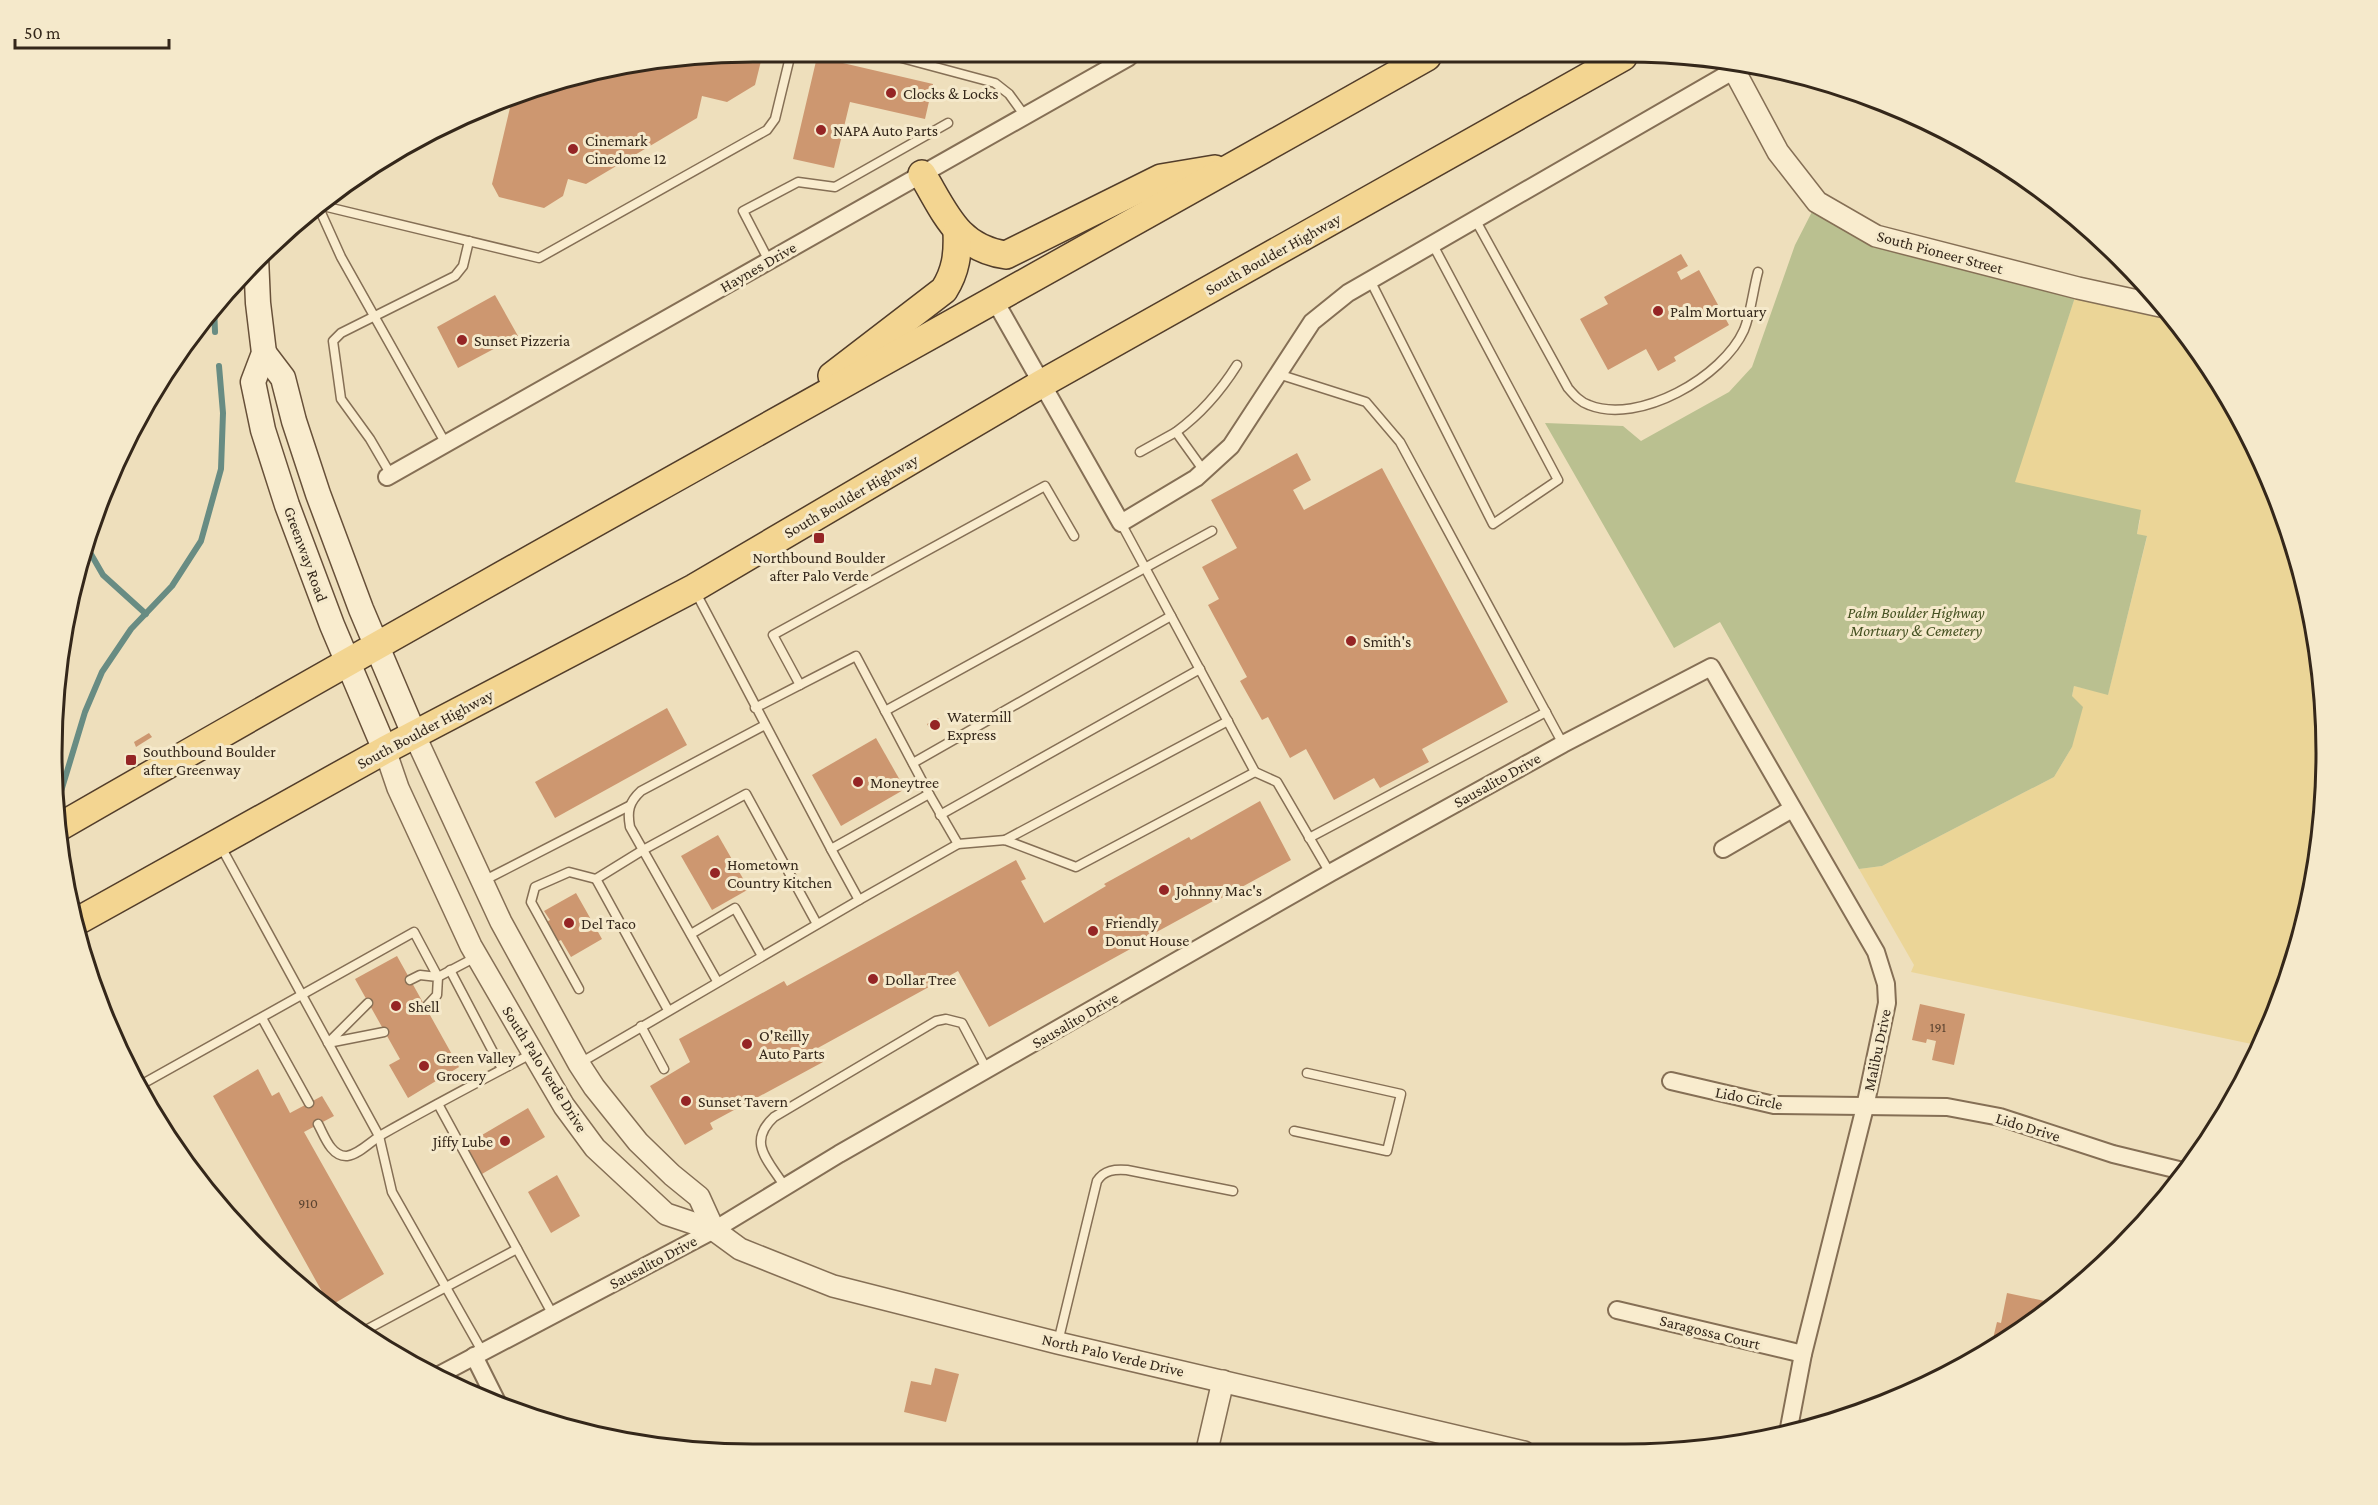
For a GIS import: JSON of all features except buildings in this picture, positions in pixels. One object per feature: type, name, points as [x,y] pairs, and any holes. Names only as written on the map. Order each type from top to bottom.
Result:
[{"type":"main road","points":[[65,823],[349,660],[995,301],[1418,62]]},
{"type":"main road","name":"South Boulder Highway","points":[[82,918],[414,734],[694,588],[1041,384],[1614,62]]},
{"type":"main road","points":[[922,174],[957,232],[988,252],[1006,255],[1161,178],[1235,165]]},
{"type":"main road","points":[[782,420],[843,367],[944,290],[954,275],[958,253],[957,232]]},
{"type":"main road","name":"Greenway Road","points":[[257,272],[264,353],[253,382],[263,430],[295,526],[332,625],[349,660],[385,750]]},
{"type":"main road","name":"Greenway Road","points":[[264,353],[283,378],[294,421],[318,494],[376,645],[414,734]]},
{"type":"street","name":"Haynes Drive","points":[[389,476],[1120,62]]},
{"type":"street","points":[[995,301],[1121,523],[1196,478],[1231,446],[1312,322],[1348,293],[1476,221],[1728,69]]},
{"type":"street","name":"South Pioneer Street","points":[[1738,71],[1778,152],[1817,202],[1876,236],[2067,285],[2151,304]]},
{"type":"street","name":"Sausalito Drive","points":[[446,1371],[714,1230],[1330,873],[1563,744],[1711,667]]},
{"type":"street","name":"Malibu Drive","points":[[1711,667],[1791,809],[1876,952],[1886,984],[1887,1003],[1865,1107],[1803,1354],[1790,1423]]},
{"type":"street","name":"South Palo Verde Drive","points":[[414,734],[501,922],[579,1064],[594,1087],[638,1142],[699,1197],[714,1230]]},
{"type":"street","name":"South Palo Verde Drive","points":[[385,750],[398,788],[477,956],[564,1106],[595,1148],[666,1214],[714,1230]]},
{"type":"street","points":[[1723,849],[1791,809]]},
{"type":"street","points":[[547,1077],[579,1064]]},
{"type":"street","name":"Lido Circle","points":[[1671,1081],[1774,1106],[1865,1107]]},
{"type":"street","name":"Lido Drive","points":[[1865,1107],[1947,1107],[2000,1117],[2113,1154],[2176,1169]]},
{"type":"street","name":"North Palo Verde Drive","points":[[714,1230],[740,1249],[833,1286],[1058,1343],[1490,1444]]},
{"type":"street","name":"Saragossa Court","points":[[1617,1310],[1803,1354]]},
{"type":"street","points":[[478,1353],[494,1393]]},
{"type":"street","points":[[1208,1444],[1223,1381]]},
{"type":"lane","points":[[328,207],[539,258],[767,130],[775,119],[789,62]]},
{"type":"lane","points":[[917,62],[995,83],[1009,94],[1025,116]]},
{"type":"lane","points":[[770,261],[743,211],[798,182],[836,187],[948,123]]},
{"type":"lane","points":[[322,212],[340,257],[446,444]]},
{"type":"lane","points":[[1476,221],[1568,388],[1576,398],[1587,405],[1603,409],[1619,411],[1637,409],[1675,394],[1706,373],[1727,355],[1743,330],[1758,272]]},
{"type":"lane","points":[[389,476],[370,439],[341,399],[333,347],[336,336],[455,276],[463,266],[469,241]]},
{"type":"lane","points":[[1370,280],[1493,524],[1557,480],[1433,245]]},
{"type":"lane","points":[[1140,452],[1191,421],[1214,398],[1236,365]]},
{"type":"lane","points":[[1278,374],[1366,402],[1400,442],[1563,744]]},
{"type":"lane","points":[[1176,432],[1204,471]]},
{"type":"lane","points":[[800,685],[773,635],[1045,486],[1074,536]]},
{"type":"lane","points":[[1121,523],[1255,772],[1277,782],[1330,873]]},
{"type":"lane","points":[[885,711],[1212,531]]},
{"type":"lane","points":[[694,588],[755,708],[859,900]]},
{"type":"lane","points":[[913,763],[1171,616]]},
{"type":"lane","points":[[755,708],[856,656],[940,815],[958,844]]},
{"type":"lane","points":[[940,815],[1200,669]]},
{"type":"lane","points":[[1309,838],[1546,712]]},
{"type":"lane","points":[[579,1064],[717,981],[958,844],[1005,840],[1228,721]]},
{"type":"lane","points":[[482,882],[629,806],[641,791],[765,725]]},
{"type":"lane","points":[[1005,840],[1076,867],[1255,772]]},
{"type":"lane","points":[[579,989],[531,902],[535,887],[569,872],[596,879],[643,850],[746,794],[817,924]]},
{"type":"lane","points":[[831,849],[929,794]]},
{"type":"lane","points":[[629,806],[630,826],[717,981]]},
{"type":"lane","points":[[218,842],[379,1136],[392,1192],[478,1353]]},
{"type":"lane","points":[[596,879],[668,1010]]},
{"type":"lane","points":[[691,934],[735,908],[762,956]]},
{"type":"lane","points":[[147,1085],[414,932],[438,977],[437,995],[425,1008]]},
{"type":"lane","points":[[410,980],[420,975],[438,977],[477,956]]},
{"type":"lane","points":[[450,970],[502,1069]]},
{"type":"lane","points":[[328,1043],[368,1003]]},
{"type":"lane","points":[[262,1018],[309,1103]]},
{"type":"lane","points":[[785,1187],[760,1146],[762,1131],[767,1124],[774,1117],[936,1021],[946,1018],[962,1023],[987,1071]]},
{"type":"lane","points":[[641,1026],[664,1069]]},
{"type":"lane","points":[[328,1043],[384,1032]]},
{"type":"lane","points":[[318,1124],[332,1149],[338,1154],[347,1156],[379,1136],[533,1053]]},
{"type":"lane","points":[[1294,1131],[1387,1151],[1401,1094],[1307,1073]]},
{"type":"lane","points":[[438,1104],[553,1315]]},
{"type":"lane","points":[[1058,1343],[1097,1181],[1102,1174],[1116,1169],[1127,1170],[1233,1191]]},
{"type":"lane","points":[[370,1328],[517,1249]]},
{"type":"sand","points":[[2078,288],[2151,304],[2174,332],[2224,407],[2264,488],[2293,574],[2311,662],[2315,707],[2315,798],[2311,843],[2293,931],[2280,975],[2251,1044],[1911,972],[1914,965],[1859,869],[1882,866],[2054,777],[2072,747],[2074,686],[2108,694],[2147,537],[2137,534],[2140,520],[2014,482]]},
{"type":"green space","name":"Palm Boulder Highway Mortuary & Cemetery","points":[[1817,202],[1876,236],[2078,288],[2015,482],[2141,510],[2137,534],[2147,536],[2108,695],[2074,686],[2072,696],[2083,707],[2072,747],[2054,777],[1882,866],[1859,869],[1720,622],[1674,648],[1545,423],[1623,426],[1641,441],[1729,392],[1752,367],[1795,245]]},
{"type":"waterway","points":[[215,319],[215,332]]},
{"type":"waterway","points":[[63,786],[85,712],[102,672],[131,629],[172,586],[201,541],[221,469],[223,413],[219,366]]},
{"type":"waterway","points":[[91,554],[103,575],[146,614]]},
{"type":"place","name":"Clocks & Locks","points":[[891,93]]},
{"type":"place","name":"NAPA Auto Parts","points":[[821,130]]},
{"type":"place","name":"Cinemark Cinedome 12","points":[[573,149]]},
{"type":"place","name":"Palm Mortuary","points":[[1658,311]]},
{"type":"place","name":"Sunset Pizzeria","points":[[462,340]]},
{"type":"place","name":"Northbound Boulder after Palo Verde","points":[[819,538]]},
{"type":"place","name":"Smith's","points":[[1351,641]]},
{"type":"place","name":"Watermill Express","points":[[935,725]]},
{"type":"place","name":"Southbound Boulder after Greenway","points":[[131,760]]},
{"type":"place","name":"Moneytree","points":[[858,782]]},
{"type":"place","name":"Hometown Country Kitchen","points":[[715,873]]},
{"type":"place","name":"Johnny Mac's","points":[[1164,890]]},
{"type":"place","name":"Del Taco","points":[[569,923]]},
{"type":"place","name":"Friendly Donut House","points":[[1093,931]]},
{"type":"place","name":"Dollar Tree","points":[[873,979]]},
{"type":"place","name":"Shell","points":[[396,1006]]},
{"type":"place","name":"O'Reilly Auto Parts","points":[[747,1044]]},
{"type":"place","name":"Green Valley Grocery","points":[[424,1066]]},
{"type":"place","name":"Sunset Tavern","points":[[686,1101]]},
{"type":"place","name":"Jiffy Lube","points":[[505,1141]]}]
